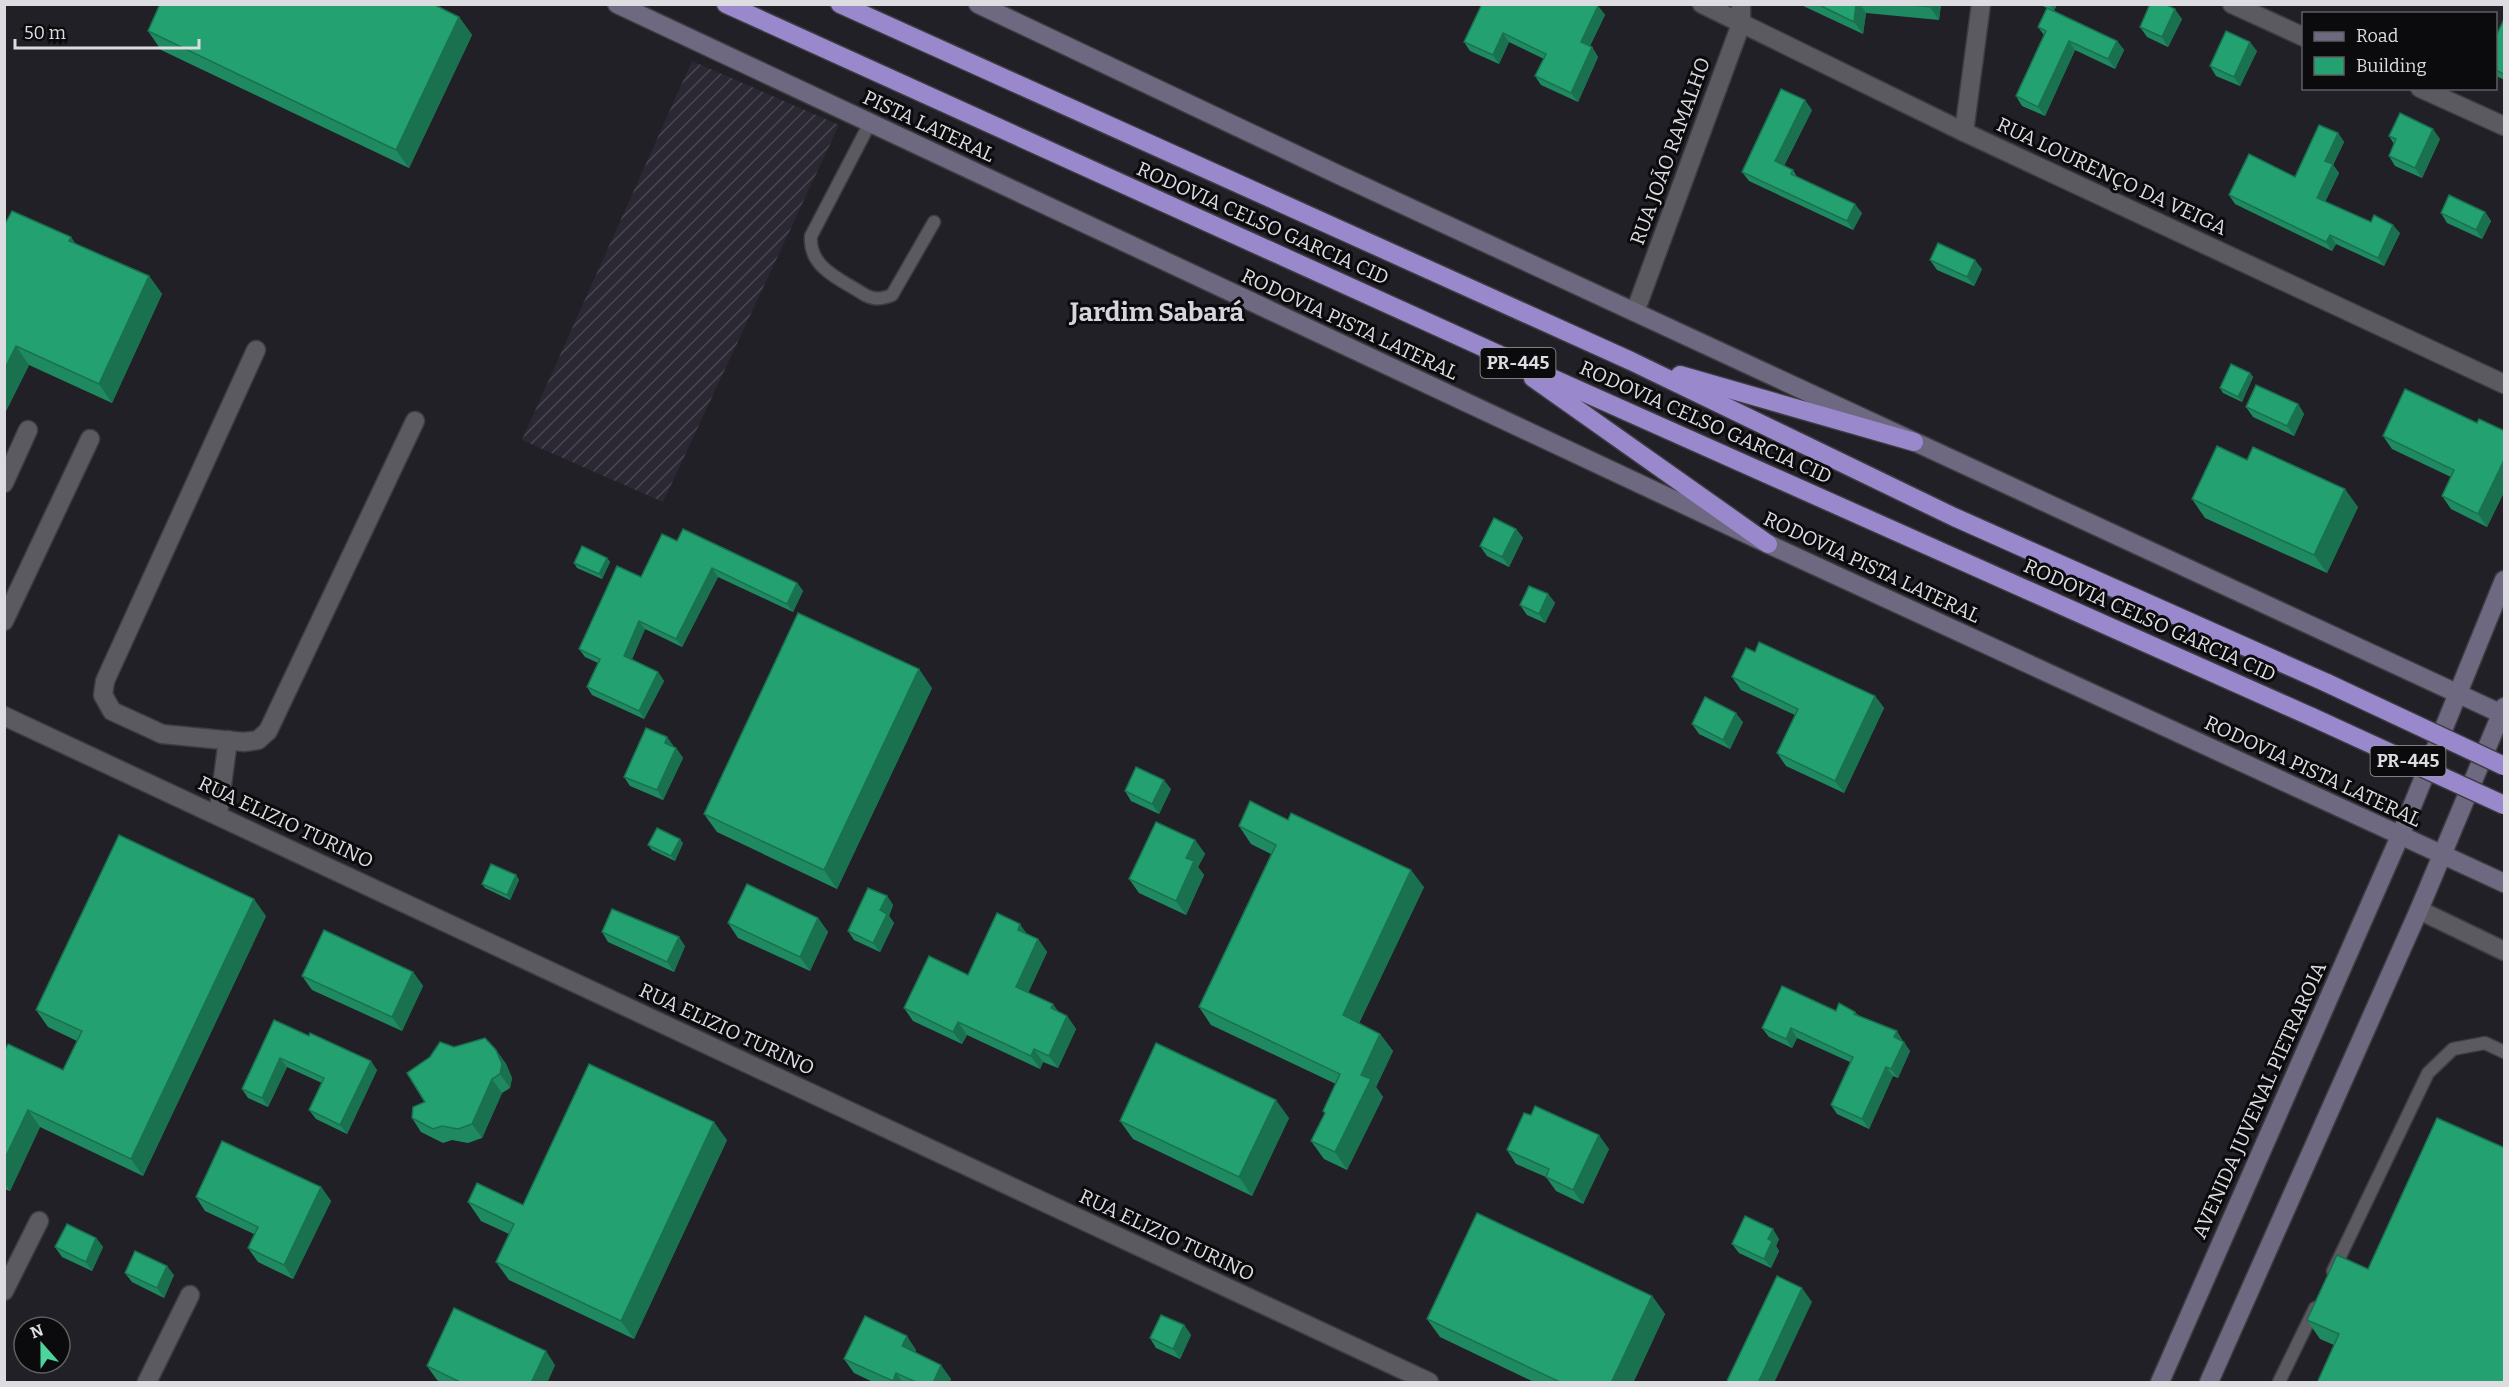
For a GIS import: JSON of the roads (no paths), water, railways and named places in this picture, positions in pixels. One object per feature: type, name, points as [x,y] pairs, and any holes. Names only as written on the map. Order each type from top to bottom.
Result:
[{"type":"highway","name":"RODOVIA CELSO GARCIA CID","points":[[726,4],[1500,355],[2505,805]]},
{"type":"highway","name":"RODOVIA CELSO GARCIA CID","points":[[840,4],[1631,361],[1954,517],[2328,683],[2505,766]]},
{"type":"highway","points":[[1500,355],[1768,544]]},
{"type":"highway","points":[[1631,361],[1914,442]]},
{"type":"street","name":"PISTA LATERAL","points":[[617,4],[1222,288]]},
{"type":"street","points":[[978,4],[1339,176],[2457,695],[2504,712],[2441,854],[2419,910],[2209,1383]]},
{"type":"street","name":"RUA LOURENÇO DA VEIGA","points":[[1702,4],[1964,132],[2505,384]]},
{"type":"street","name":"RUA JOÃO RAMALHO","points":[[1635,312],[1741,24],[1741,4]]},
{"type":"street","points":[[1964,132],[1981,4]]},
{"type":"street","points":[[2232,4],[2302,36]]},
{"type":"street","points":[[2424,90],[2505,126]]},
{"type":"street","name":"RODOVIA PISTA LATERAL","points":[[1222,288],[1768,544],[2505,884]]},
{"type":"street","points":[[256,350],[105,681],[103,695],[112,711],[162,734],[244,742],[258,740],[268,731],[416,421]]},
{"type":"street","points":[[4,483],[28,430]]},
{"type":"street","points":[[4,621],[90,439]]},
{"type":"street","name":"AVENIDA JUVENAL PIETRAROIA","points":[[2160,1383],[2400,836],[2505,580]]},
{"type":"street","name":"RUA ELIZIO TURINO","points":[[4,716],[1430,1383]]},
{"type":"street","points":[[218,815],[228,740]]},
{"type":"street","points":[[2419,910],[2505,951]]},
{"type":"street","points":[[4,1291],[39,1221]]},
{"type":"street","points":[[147,1383],[190,1295]]},
{"type":"lane","points":[[870,123],[811,236],[810,247],[813,256],[821,267],[873,299],[882,299],[892,295],[934,222]]},
{"type":"lane","points":[[2279,1383],[2428,1073],[2453,1049],[2485,1042],[2505,1052]]},
{"type":"district","name":"Jardim Sabará","points":[[1157,312]]}]
